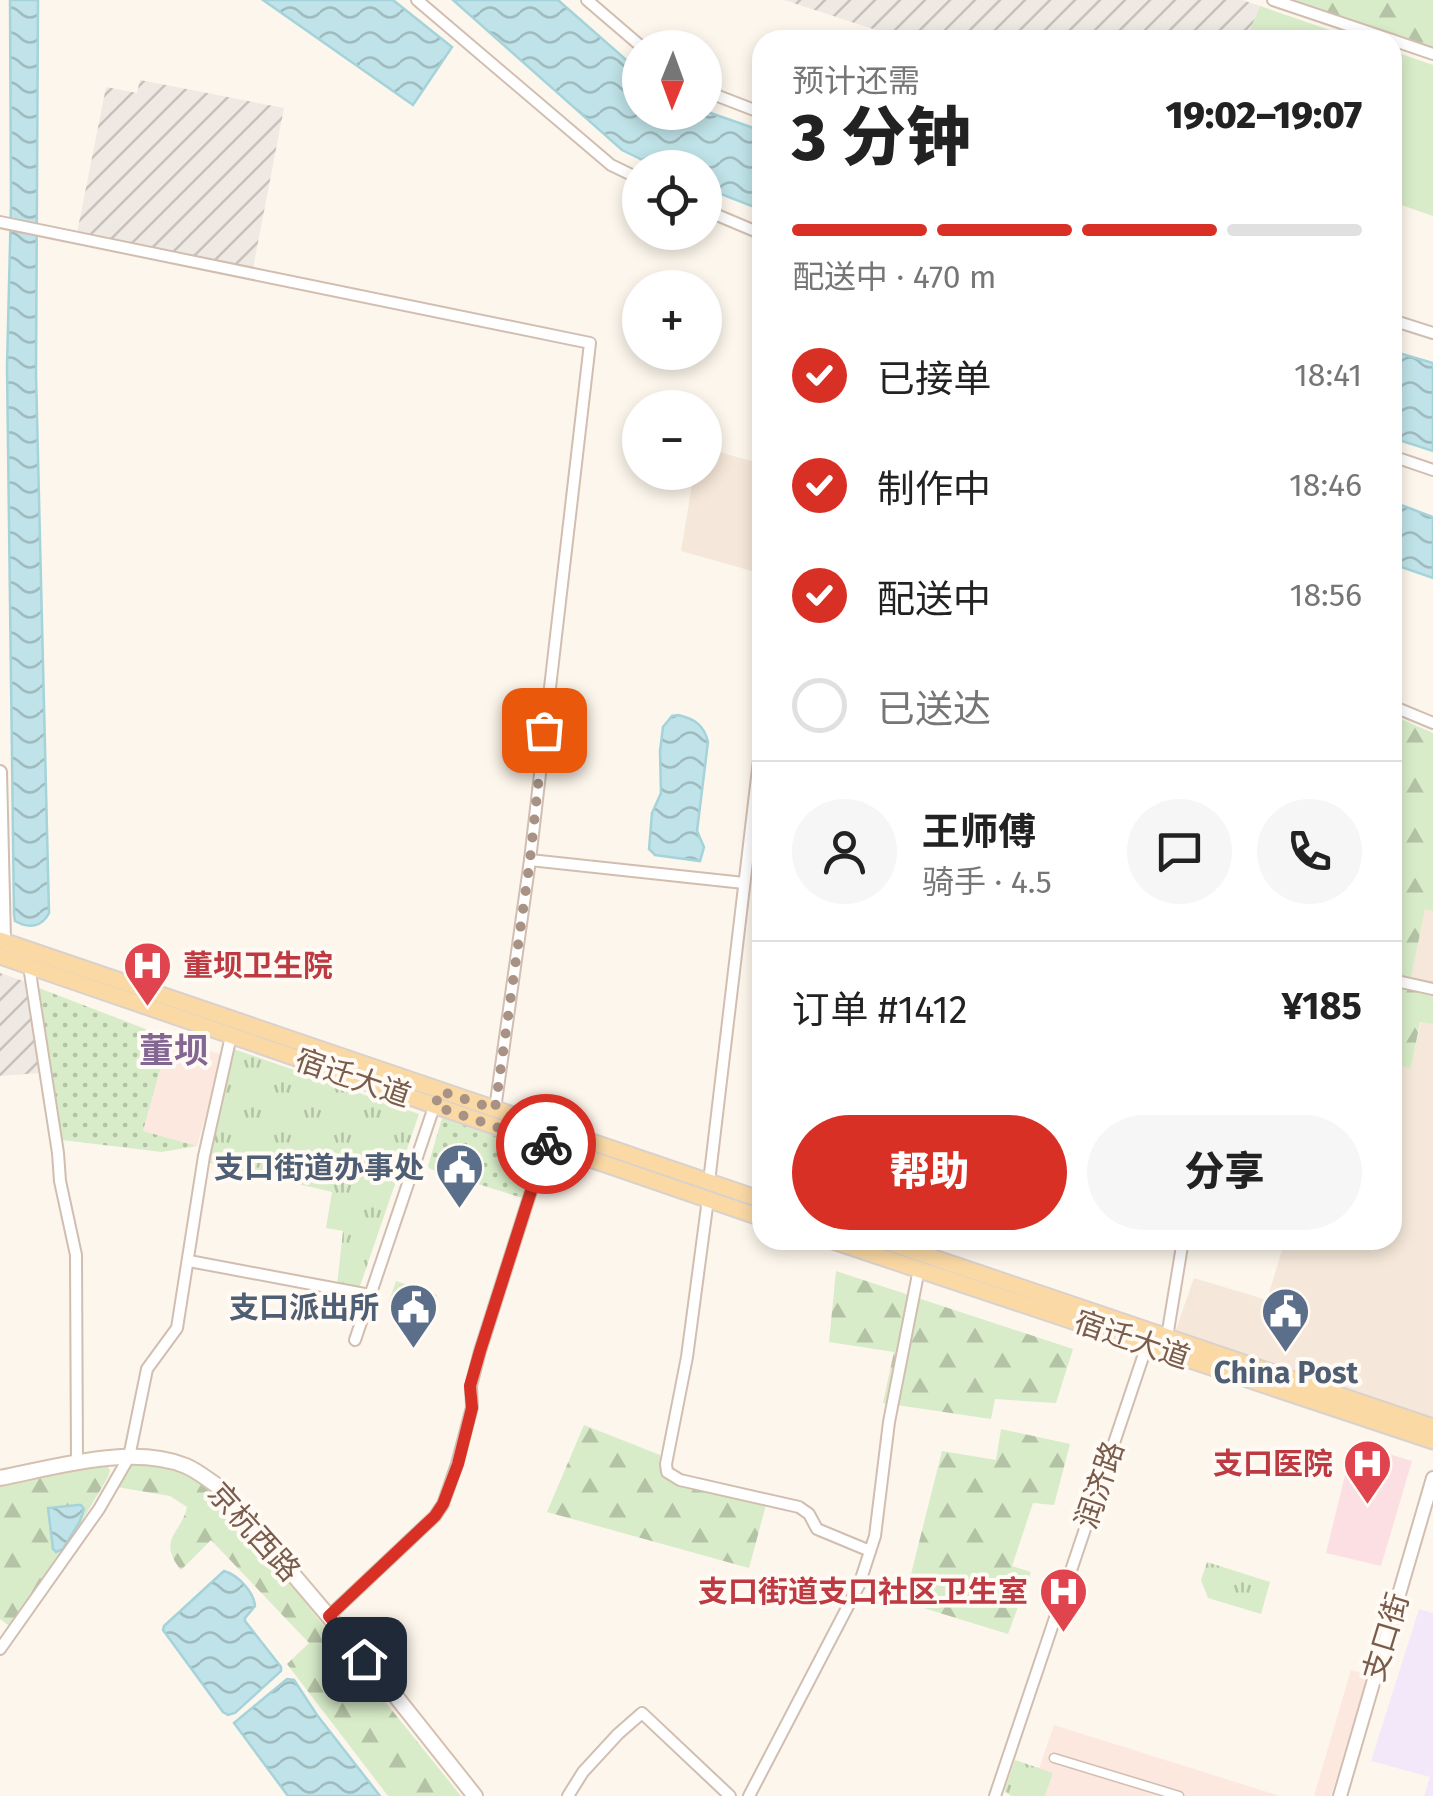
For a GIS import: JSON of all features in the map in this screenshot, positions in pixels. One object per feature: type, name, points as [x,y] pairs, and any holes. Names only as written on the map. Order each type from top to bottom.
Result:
[{"type":"main road","name":"宿迁大道","points":[[1,946],[30,966],[231,1036],[438,1098],[495,1109],[752,1197]]},
{"type":"main road","name":"宿迁大道","points":[[1,946],[438,1098],[546,1144],[752,1214]]},
{"type":"main road","name":"宿迁大道","points":[[861,1250],[1433,1441]]},
{"type":"main road","name":"宿迁大道","points":[[927,1250],[1433,1427]]},
{"type":"main road","name":"京杭西路","points":[[0,1478],[108,1458],[174,1462],[192,1468],[219,1487],[475,1796]]},
{"type":"street","points":[[417,0],[622,170]]},
{"type":"street","points":[[587,0],[622,31]]},
{"type":"street","points":[[1273,0],[1362,30]]},
{"type":"street","points":[[1402,43],[1433,54]]},
{"type":"street","points":[[722,98],[752,109]]},
{"type":"street","points":[[722,217],[752,230]]},
{"type":"street","points":[[0,222],[590,343],[530,860],[495,1109]]},
{"type":"street","points":[[1402,323],[1433,333]]},
{"type":"street","points":[[1402,459],[1433,470]]},
{"type":"street","points":[[1402,710],[1433,723]]},
{"type":"street","points":[[0,772],[1,946]]},
{"type":"street","points":[[709,1182],[752,818]]},
{"type":"street","points":[[530,860],[744,884]]},
{"type":"street","points":[[30,966],[60,1180],[76,1255],[77,1464]]},
{"type":"street","points":[[1402,982],[1433,989]]},
{"type":"street","points":[[0,1650],[129,1458],[147,1370],[176,1328],[204,1156],[231,1036]]},
{"type":"street","points":[[355,1340],[438,1098]]},
{"type":"street","points":[[329,1616],[443,1504],[472,1408],[470,1386],[480,1351],[546,1144]]},
{"type":"street","points":[[708,1199],[667,1472],[680,1480],[799,1507],[818,1529],[870,1550]]},
{"type":"street","points":[[1167,1336],[1182,1250]]},
{"type":"street","points":[[188,1261],[370,1295]]},
{"type":"street","points":[[749,1796],[859,1585],[874,1536],[889,1422],[919,1269]]},
{"type":"street","name":"润济路","points":[[995,1796],[1148,1345]]},
{"type":"street","name":"支口街","points":[[1340,1796],[1433,1478]]},
{"type":"street","points":[[568,1796],[583,1772],[642,1713],[730,1796]]},
{"type":"street","points":[[1054,1758],[1178,1796]]},
{"type":"shaded area","points":[[784,0],[1242,0],[1260,6],[1250,30],[876,30]]},
{"type":"shaded area","points":[[140,80],[284,108],[253,268],[77,233],[106,87],[137,93]]},
{"type":"shaded area","points":[[722,453],[752,461],[752,571],[681,551],[691,490],[722,490]]},
{"type":"shaded area","points":[[1425,908],[1433,911],[1433,994],[1409,989]]},
{"type":"shaded area","points":[[0,973],[26,982],[39,1073],[0,1076]]},
{"type":"shaded area","points":[[1421,1021],[1433,1024],[1433,1418],[1175,1332],[1194,1278],[1267,1300],[1282,1250],[1402,1250],[1402,1066],[1411,1067]]},
{"type":"shaded area","points":[[169,1038],[223,1055],[197,1146],[143,1131]]},
{"type":"shaded area","name":"支口医院","points":[[1353,1443],[1412,1461],[1381,1566],[1326,1553]]},
{"type":"shaded area","points":[[1419,1609],[1433,1613],[1433,1796],[1424,1796],[1430,1777],[1371,1761]]},
{"type":"shaded area","points":[[1351,1670],[1368,1674],[1331,1796],[1314,1796]]},
{"type":"shaded area","points":[[1054,1725],[1280,1796],[1045,1796],[1053,1773],[1039,1769]]},
{"type":"green space","points":[[1293,0],[1433,0],[1433,47],[1402,37],[1402,30],[1382,30]]},
{"type":"green space","points":[[1260,6],[1330,30],[1250,30]]},
{"type":"green space","points":[[1402,54],[1433,65],[1433,216],[1402,205]]},
{"type":"green space","points":[[1402,719],[1433,733],[1433,911],[1425,909],[1409,988],[1433,994],[1433,1024],[1420,1022],[1411,1068],[1402,1066]]},
{"type":"green space","points":[[39,988],[169,1038],[143,1131],[197,1146],[162,1152],[62,1140]]},
{"type":"green space","points":[[231,1048],[419,1114],[359,1289],[337,1285],[343,1231],[326,1228],[332,1192],[206,1162]]},
{"type":"green space","points":[[442,1118],[540,1151],[526,1199],[430,1169]]},
{"type":"green space","points":[[836,1271],[1073,1349],[1056,1403],[995,1399],[991,1419],[883,1403],[894,1352],[829,1342]]},
{"type":"green space","points":[[396,1281],[437,1295],[430,1316],[389,1302]]},
{"type":"green space","points":[[584,1425],[660,1455],[660,1472],[670,1482],[766,1505],[749,1568],[547,1512]]},
{"type":"green space","points":[[1001,1429],[1070,1444],[1054,1505],[1033,1503],[1012,1566],[1031,1572],[1008,1634],[904,1602],[942,1451],[996,1460]]},
{"type":"green space","points":[[107,1465],[108,1477],[69,1543],[11,1627],[0,1619],[0,1482]]},
{"type":"green space","points":[[131,1465],[183,1473],[221,1502],[461,1796],[388,1796],[287,1664],[309,1643],[211,1540],[181,1570],[171,1543],[187,1507],[170,1496],[117,1487]]},
{"type":"green space","points":[[1207,1562],[1270,1582],[1261,1614],[1208,1598],[1201,1580]]},
{"type":"green space","points":[[1015,1760],[1053,1773],[1045,1796],[1012,1796],[1005,1792]]},
{"type":"water","points":[[10,0],[38,0],[36,374],[49,913],[39,924],[30,926],[15,921],[14,915],[7,367]]},
{"type":"water","points":[[263,0],[393,0],[452,47],[413,105]]},
{"type":"water","points":[[453,0],[558,0],[622,56],[622,130],[722,130],[722,117],[752,127],[752,206],[722,195],[722,150],[622,150]]},
{"type":"water","points":[[1402,354],[1433,363],[1433,451],[1402,441]]},
{"type":"water","points":[[1402,505],[1433,517],[1433,578],[1402,567]]},
{"type":"water","points":[[678,715],[698,724],[708,742],[697,831],[704,847],[700,861],[655,855],[649,849],[652,813],[661,793],[663,727]]},
{"type":"water","points":[[81,1505],[84,1509],[80,1521],[63,1549],[56,1552],[48,1508]]},
{"type":"water","points":[[224,1571],[240,1580],[252,1595],[255,1606],[245,1621],[281,1667],[235,1713],[228,1715],[163,1630]]},
{"type":"water","points":[[287,1679],[294,1680],[380,1796],[288,1796],[234,1723]]},
{"type":"way so far","points":[[544,730],[495,1109],[440,1091],[435,1106],[546,1144]]},
{"type":"place","name":"董坝卫生院","points":[[148,1008]]},
{"type":"place","name":"支口街道办事处","points":[[459,1210]]},
{"type":"place","name":"支口派出所","points":[[414,1350]]},
{"type":"place","name":"China Post","points":[[1286,1354]]},
{"type":"place","name":"支口医院","points":[[1368,1506]]},
{"type":"place","name":"支口街道支口社区卫生室","points":[[1063,1634]]},
{"type":"district","name":"董坝","points":[[174,1051]]},
{"type":"route","points":[[364,1659],[329,1616],[443,1504],[472,1408],[470,1386],[480,1351],[546,1144]]}]
